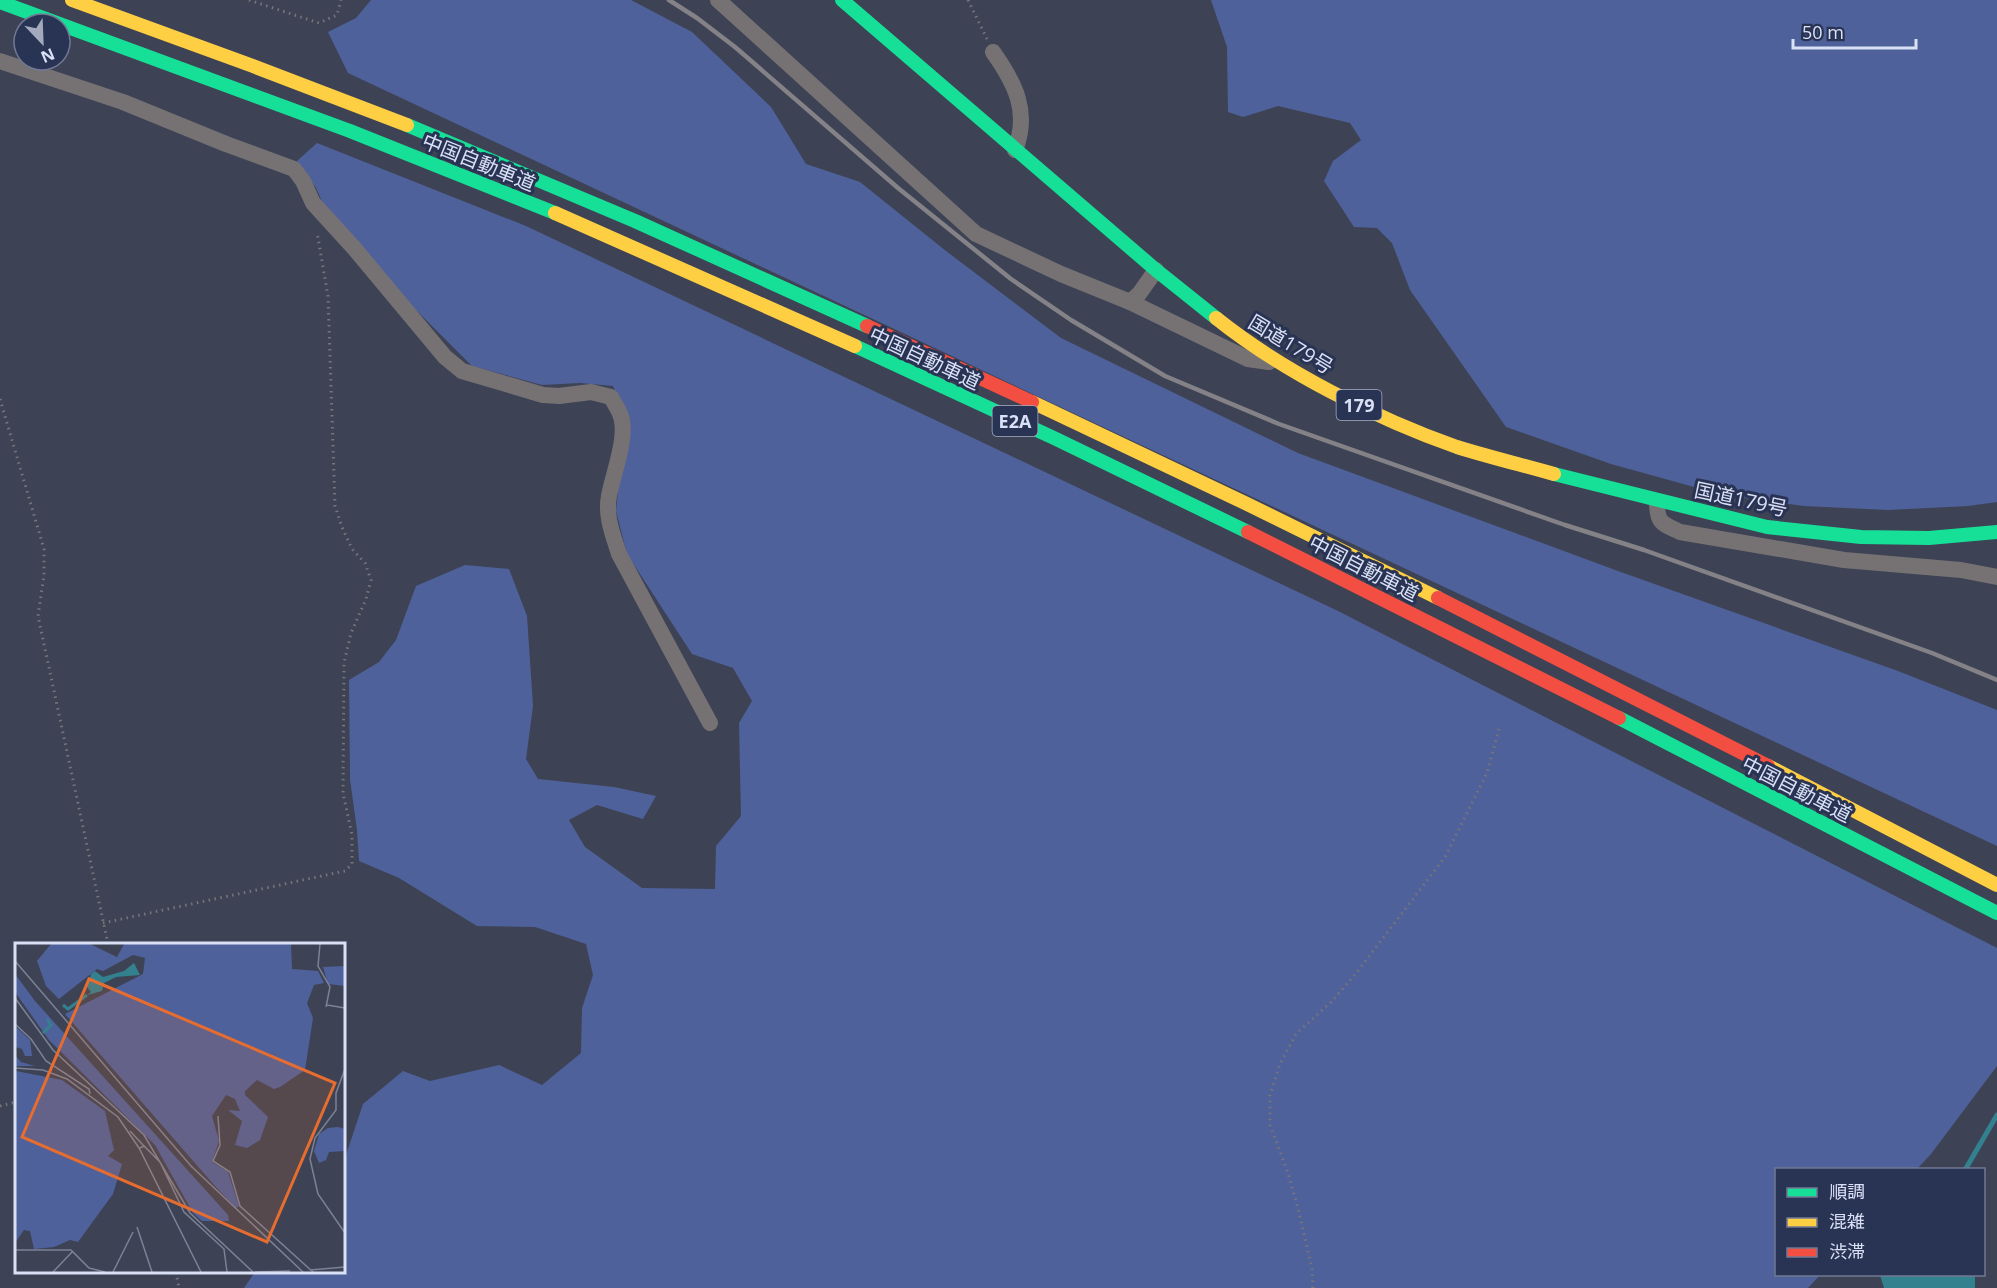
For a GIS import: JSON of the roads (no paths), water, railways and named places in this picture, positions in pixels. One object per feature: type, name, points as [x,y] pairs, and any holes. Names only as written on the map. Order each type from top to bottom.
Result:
[{"type":"highway","name":"中国自動車道","points":[[72,0],[238,61],[548,183],[841,313],[1098,431],[1363,560],[1629,694],[1997,885]]},
{"type":"highway","name":"国道179号","points":[[842,0],[1156,270],[1231,330],[1332,392],[1392,422],[1458,447],[1657,501],[1767,527],[1861,537],[1929,538],[1997,532]]},
{"type":"highway","name":"中国自動車道","points":[[0,2],[352,132],[553,212],[756,302],[1071,446],[1348,581],[1997,913]]},
{"type":"street","points":[[718,0],[976,234],[1061,274],[1130,302],[1248,359],[1282,363]]},
{"type":"street","points":[[993,52],[1022,106],[1023,124],[1016,150]]},
{"type":"street","points":[[0,61],[123,102],[294,169],[303,181],[313,203],[354,248],[445,357],[462,371],[543,395],[559,396],[591,392],[611,397],[621,416],[622,430],[609,497],[609,524],[619,554],[710,723]]},
{"type":"street","points":[[1130,302],[1139,294],[1156,270]]},
{"type":"street","points":[[1657,501],[1657,516],[1663,524],[1680,532],[1834,559],[1961,570],[1997,577]]},
{"type":"waterway","points":[[1966,1168],[1997,1115]]},
{"type":"railway","points":[[669,0],[735,47],[898,188],[1011,279],[1071,320],[1165,376],[1279,424],[1565,525],[1644,550],[1932,653],[1997,680]]}]
